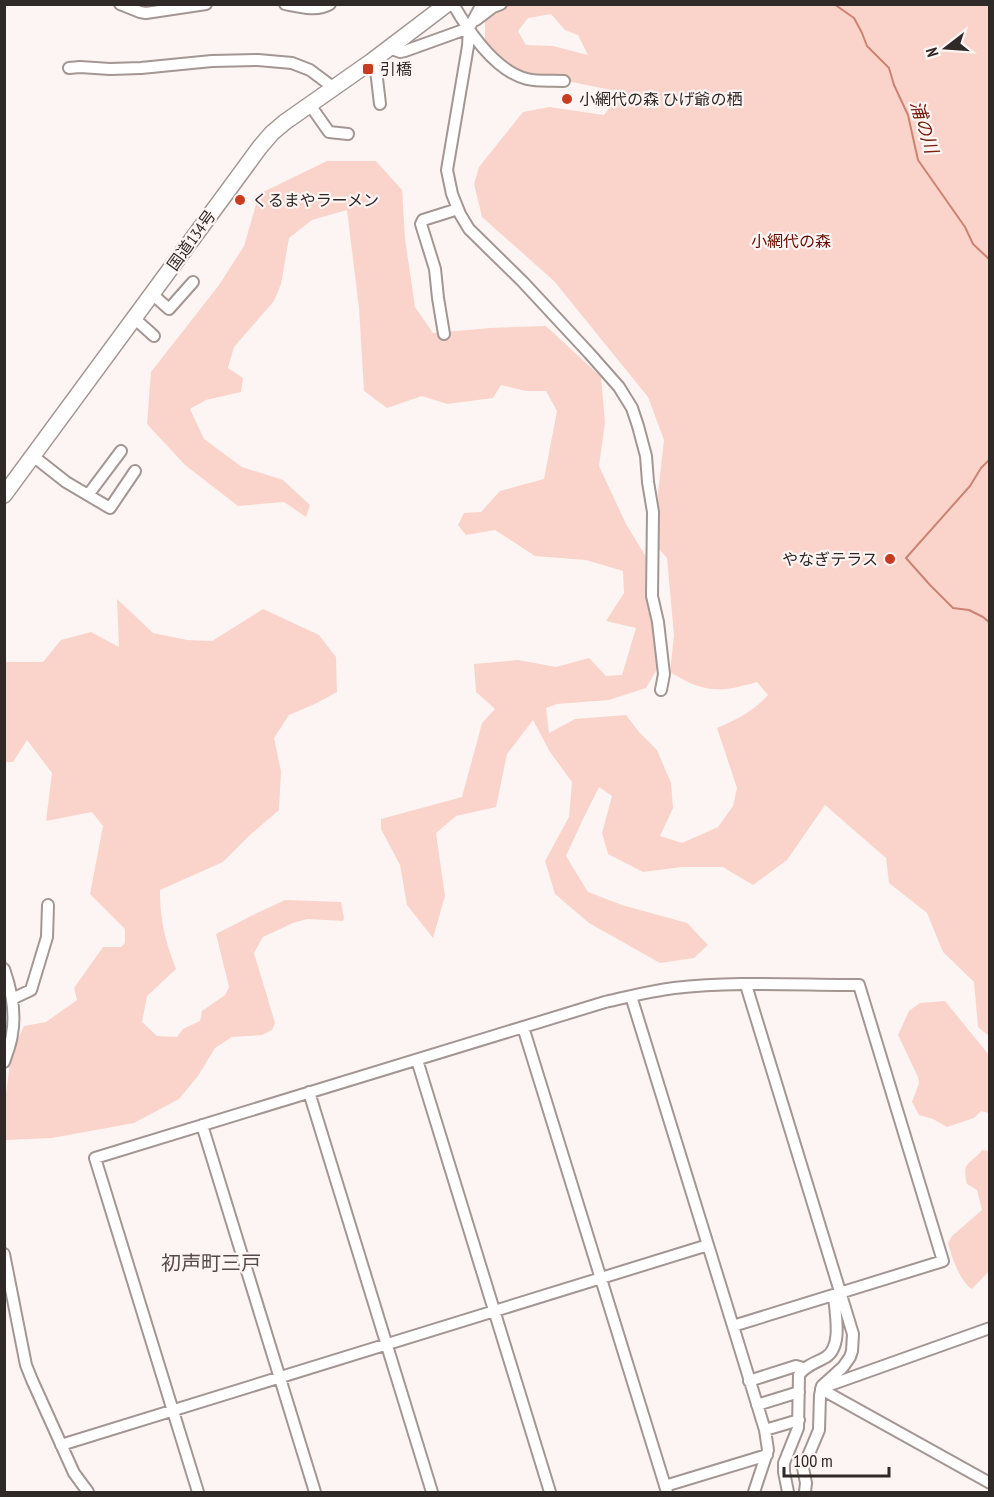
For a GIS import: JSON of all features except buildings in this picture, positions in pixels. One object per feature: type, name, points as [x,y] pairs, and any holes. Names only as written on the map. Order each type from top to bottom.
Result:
[{"type":"highway","name":"国道134号","points":[[4,495],[272,133],[447,4]]},
{"type":"street","points":[[120,4],[146,13],[206,4]]},
{"type":"street","points":[[285,4],[316,9],[330,4]]},
{"type":"street","points":[[453,4],[493,59],[502,67],[526,79],[545,82],[564,81]]},
{"type":"street","points":[[482,4],[470,26],[447,170],[452,194],[465,222],[475,236],[542,301],[619,387],[632,408],[646,456],[653,512],[652,596],[658,622],[664,674],[661,690]]},
{"type":"street","points":[[390,48],[400,52],[405,51],[470,26],[488,10],[501,4]]},
{"type":"street","points":[[69,68],[141,68],[212,61],[258,60],[292,63],[310,70],[334,88]]},
{"type":"street","points":[[372,61],[376,70],[380,104]]},
{"type":"street","points":[[310,105],[329,132],[348,134]]},
{"type":"street","points":[[444,334],[435,269],[421,224],[423,220],[458,209]]},
{"type":"street","points":[[152,294],[169,309],[193,282]]},
{"type":"street","points":[[134,318],[154,336]]},
{"type":"street","points":[[88,495],[121,451]]},
{"type":"street","points":[[33,456],[66,482],[110,508],[135,471]]},
{"type":"street","points":[[12,999],[31,990],[46,937],[48,905]]},
{"type":"street","points":[[4,969],[12,999],[14,1018],[12,1035],[4,1062]]},
{"type":"street","points":[[746,984],[837,1294],[853,1334],[852,1351],[843,1367],[821,1388],[819,1430],[803,1468],[806,1492]]},
{"type":"street","points":[[198,1492],[95,1158],[631,996],[675,988],[712,985],[859,984],[943,1261],[733,1326]]},
{"type":"street","points":[[631,996],[765,1430],[768,1450],[754,1492]]},
{"type":"street","points":[[523,1027],[666,1489],[767,1455]]},
{"type":"street","points":[[417,1060],[550,1492]]},
{"type":"street","points":[[309,1092],[432,1492]]},
{"type":"street","points":[[202,1125],[315,1492]]},
{"type":"street","points":[[61,1445],[708,1245]]},
{"type":"street","points":[[4,1254],[27,1365],[74,1473],[88,1492]]},
{"type":"street","points":[[788,1492],[784,1463],[798,1428],[799,1375],[803,1368],[828,1356],[834,1350],[837,1339],[837,1294]]},
{"type":"street","points":[[821,1388],[990,1328]]},
{"type":"street","points":[[749,1381],[796,1366],[803,1368]]},
{"type":"street","points":[[821,1388],[990,1483]]},
{"type":"street","points":[[757,1405],[799,1392]]},
{"type":"street","points":[[765,1430],[799,1420]]},
{"type":"green space","name":"小網代の森","points":[[497,4],[989,5],[989,1036],[978,1027],[974,982],[943,952],[927,913],[889,883],[886,858],[825,805],[787,860],[753,885],[723,867],[682,867],[643,872],[608,854],[602,833],[612,796],[599,787],[566,856],[588,892],[622,905],[687,923],[708,945],[694,958],[660,963],[589,923],[555,894],[545,861],[569,817],[572,782],[550,752],[533,720],[507,754],[496,807],[456,816],[436,833],[445,896],[433,938],[407,905],[400,865],[381,829],[381,819],[462,797],[482,723],[495,709],[476,692],[474,664],[518,660],[556,667],[589,658],[606,676],[622,675],[636,628],[606,621],[624,593],[623,571],[586,560],[535,556],[495,530],[466,535],[458,525],[464,513],[481,512],[500,491],[544,479],[557,411],[546,391],[526,391],[501,385],[493,398],[447,404],[422,396],[387,408],[364,391],[359,308],[347,210],[312,220],[289,238],[281,284],[274,301],[234,347],[228,368],[243,378],[241,392],[206,400],[190,409],[204,439],[242,467],[283,480],[310,505],[306,517],[284,502],[238,506],[185,465],[147,424],[151,372],[219,285],[244,246],[259,194],[327,161],[376,161],[402,190],[405,239],[415,307],[433,333],[546,326],[601,377],[605,422],[599,466],[626,524],[646,557],[659,666],[646,688],[609,700],[557,704],[546,708],[549,733],[575,719],[626,715],[657,750],[671,783],[673,808],[660,836],[682,843],[718,827],[733,806],[737,788],[717,728],[757,706],[768,695],[757,682],[732,688],[712,689],[692,684],[670,672],[674,635],[667,558],[658,548],[658,493],[664,440],[648,397],[554,281],[482,217],[474,184],[479,167],[523,112],[549,107],[604,115],[621,92],[523,72],[485,50],[485,21]],"holes":[[[551,14],[565,30],[578,35],[588,55],[553,46],[526,45],[518,31],[528,18]]]},
{"type":"green space","points":[[117,599],[153,633],[187,640],[212,641],[263,609],[319,635],[336,657],[337,692],[289,715],[274,738],[281,771],[279,810],[223,862],[160,890],[164,930],[176,969],[147,996],[142,1022],[157,1036],[177,1037],[183,1029],[200,1021],[202,1011],[225,995],[229,987],[216,934],[285,900],[341,902],[344,918],[343,921],[307,919],[263,937],[254,953],[275,1023],[272,1030],[262,1035],[232,1037],[215,1048],[198,1076],[179,1099],[134,1123],[52,1138],[5,1140],[5,1102],[11,1054],[24,1026],[46,1022],[77,1000],[74,988],[103,947],[121,947],[125,943],[125,929],[90,894],[103,826],[92,812],[46,821],[52,773],[27,740],[13,762],[5,762],[4,660],[6,662],[43,662],[61,640],[91,632],[119,647]]},
{"type":"green space","points":[[945,1001],[989,1055],[989,1113],[981,1111],[974,1118],[947,1127],[933,1119],[919,1115],[912,1102],[919,1083],[918,1077],[898,1035],[909,1011],[920,1003]]},
{"type":"green space","points":[[982,1150],[989,1151],[989,1271],[972,1289],[960,1275],[948,1243],[952,1236],[982,1210],[977,1190],[967,1184],[965,1171],[968,1164]]},
{"type":"waterway","name":"浦の川","points":[[834,4],[854,18],[867,46],[889,68],[908,115],[918,160],[965,227],[973,244],[990,260]]},
{"type":"waterway","name":"浦の川","points":[[990,459],[981,468],[970,486],[906,558],[953,608],[969,610],[990,623]]},
{"type":"place","name":"引橋","points":[[368,69]]},
{"type":"place","name":"小網代の森 ひげ爺の栖","points":[[567,99]]},
{"type":"place","name":"くるまやラーメン","points":[[240,200]]},
{"type":"place","name":"やなぎテラス","points":[[890,559]]},
{"type":"district","name":"初声町三戸","points":[[211,1263]]}]
